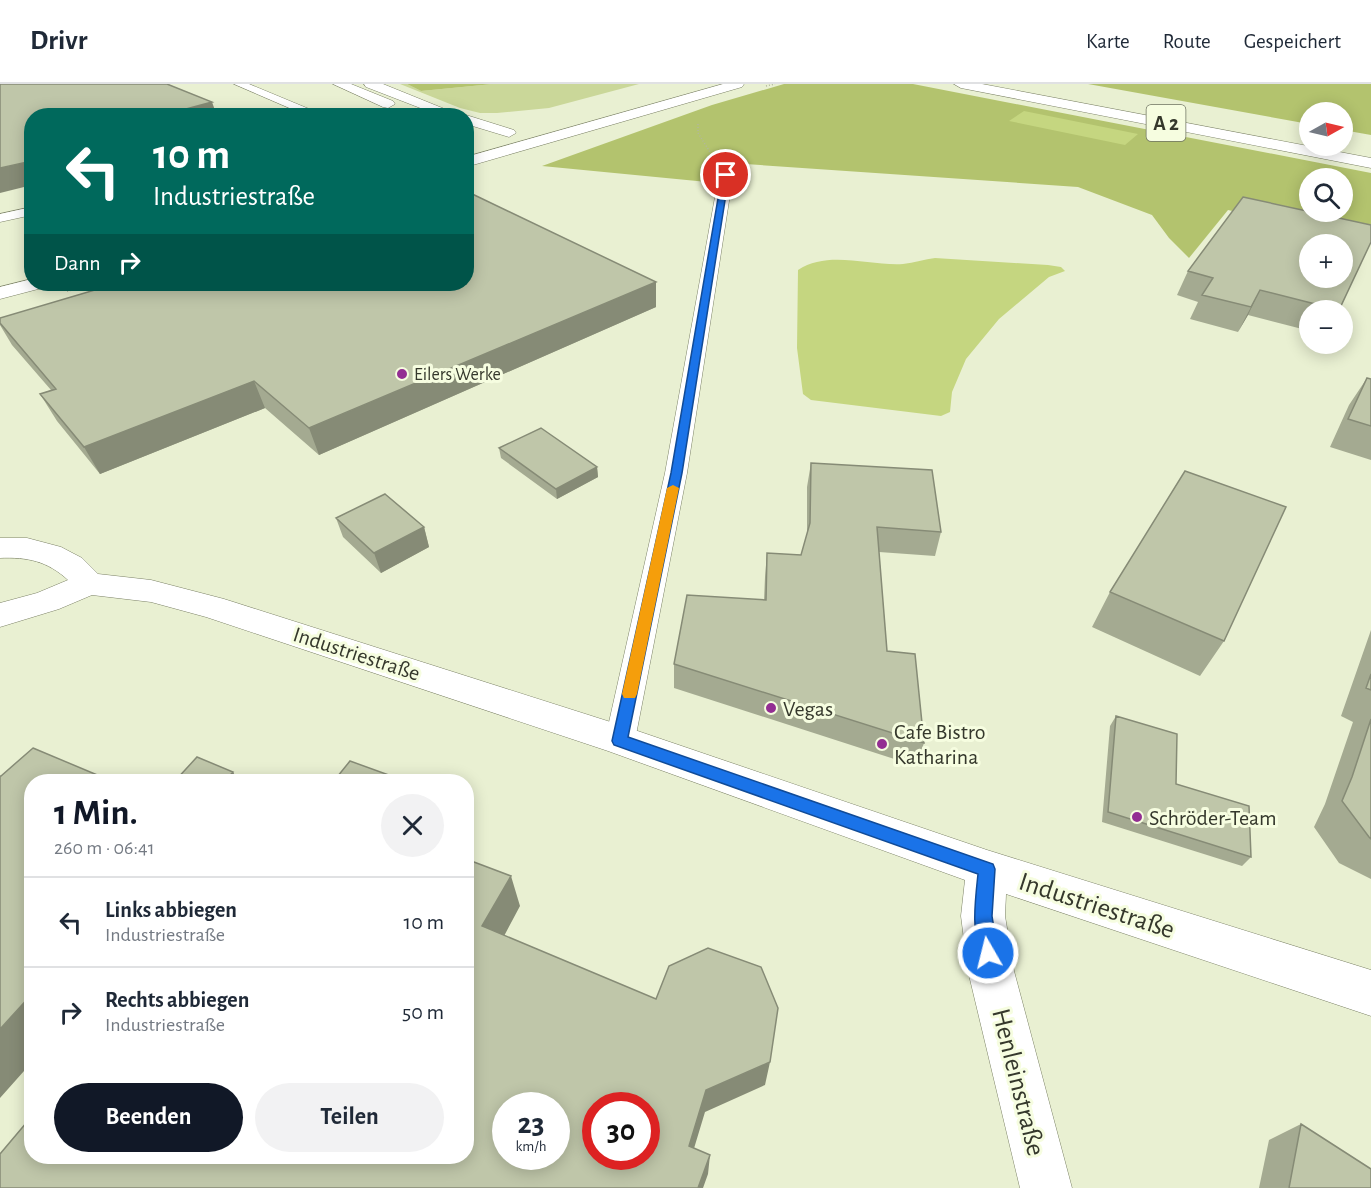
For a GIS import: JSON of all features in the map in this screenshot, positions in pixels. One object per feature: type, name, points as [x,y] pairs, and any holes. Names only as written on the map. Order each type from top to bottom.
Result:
[{"type":"main road","points":[[340,84],[396,108]]},
{"type":"main road","points":[[371,84],[434,108]]},
{"type":"main road","points":[[474,160],[737,84]]},
{"type":"main road","name":"A 2","points":[[961,84],[1371,163]]},
{"type":"main road","points":[[474,121],[535,143]]},
{"type":"main road","points":[[497,154],[477,142],[528,127]]},
{"type":"main road","points":[[0,274],[24,268]]},
{"type":"main road","points":[[0,293],[24,287]]},
{"type":"main road","points":[[0,548],[32,550],[59,557],[78,570],[89,584]]},
{"type":"main road","name":"Industriestraße","points":[[0,615],[48,601],[89,584],[151,591],[213,607],[620,741],[987,869],[1371,993]]},
{"type":"main road","name":"Henleinstraße","points":[[987,869],[983,916],[991,971],[1046,1188]]},
{"type":"lane","points":[[239,84],[300,108]]},
{"type":"lane","points":[[620,741],[676,473],[726,175]]},
{"type":"lane","points":[[0,218],[24,213]]},
{"type":"path","points":[[698,116],[698,133],[726,175]]},
{"type":"shaded area","points":[[400,84],[407,84],[421,91],[493,84],[639,84],[549,108],[480,113],[474,112],[474,108],[460,108]]},
{"type":"shaded area","points":[[407,84],[493,84],[421,91]]},
{"type":"shaded area","points":[[784,84],[913,84],[1345,168],[1299,168],[1299,222],[1353,222],[1353,170],[1371,173],[1371,241],[1353,237],[1353,234],[1339,234],[1228,210],[1189,258],[1169,238],[1152,215],[1078,187],[731,163],[728,184],[542,166],[712,105]]},
{"type":"shaded area","points":[[1088,84],[1371,84],[1371,135],[1353,132],[1353,102],[1299,102],[1299,122]]},
{"type":"shaded area","points":[[1024,111],[1138,134],[1125,145],[1009,121]]},
{"type":"shaded area","points":[[935,258],[1048,265],[1061,267],[1065,271],[1049,277],[999,319],[966,359],[952,392],[950,412],[941,416],[811,400],[803,394],[797,348],[798,270],[822,261],[849,260],[903,264]]},
{"type":"building","points":[[0,84],[167,84],[212,102],[190,108],[24,108],[24,163],[0,168]]},
{"type":"building","points":[[474,195],[656,282],[309,428],[254,381],[84,447],[40,394],[56,389],[0,323],[0,318],[91,291],[474,291]]},
{"type":"building","points":[[1243,197],[1299,209],[1299,222],[1353,221],[1371,225],[1371,242],[1353,280],[1353,234],[1299,234],[1299,288],[1349,288],[1344,300],[1300,300],[1260,290],[1251,307],[1202,295],[1213,278],[1188,271]]},
{"type":"building","points":[[1367,378],[1371,379],[1371,426],[1348,419]]},
{"type":"building","points":[[541,428],[597,467],[556,489],[499,448]]},
{"type":"building","points":[[811,463],[932,470],[941,532],[877,527],[887,651],[915,654],[924,743],[674,664],[687,595],[766,600],[767,553],[801,555],[810,523]]},
{"type":"building","points":[[1185,471],[1286,507],[1224,641],[1110,592]]},
{"type":"building","points":[[385,494],[424,527],[374,553],[336,518]]},
{"type":"building","points":[[1371,674],[1371,690],[1366,688]]},
{"type":"building","points":[[1116,716],[1177,734],[1176,784],[1249,806],[1251,857],[1108,812]]},
{"type":"building","points":[[1371,719],[1371,839],[1342,801]]},
{"type":"building","points":[[33,748],[95,774],[24,774],[24,1003],[0,1029],[0,776]]},
{"type":"building","points":[[197,757],[233,772],[231,774],[181,774]]},
{"type":"building","points":[[350,761],[386,774],[339,774]]},
{"type":"building","points":[[474,862],[511,876],[482,926],[656,999],[669,966],[708,948],[761,967],[778,1008],[770,1062],[706,1090],[689,1146],[710,1155],[698,1188],[0,1188],[0,1154],[24,1126],[24,1164],[474,1164]]},
{"type":"building","points":[[1301,1124],[1371,1169],[1371,1188],[1289,1188]]},
{"type":"slow traffic","points":[[630,694],[673,488]]},
{"type":"place","name":"Eilers Werke","points":[[402,374]]},
{"type":"place","name":"Vegas","points":[[771,708]]},
{"type":"place","name":"Cafe Bistro Katharina","points":[[882,744]]},
{"type":"place","name":"Schröder-Team","points":[[1137,817]]},
{"type":"route","points":[[726,175],[676,473],[620,741],[987,869],[983,916],[988,953]]}]
